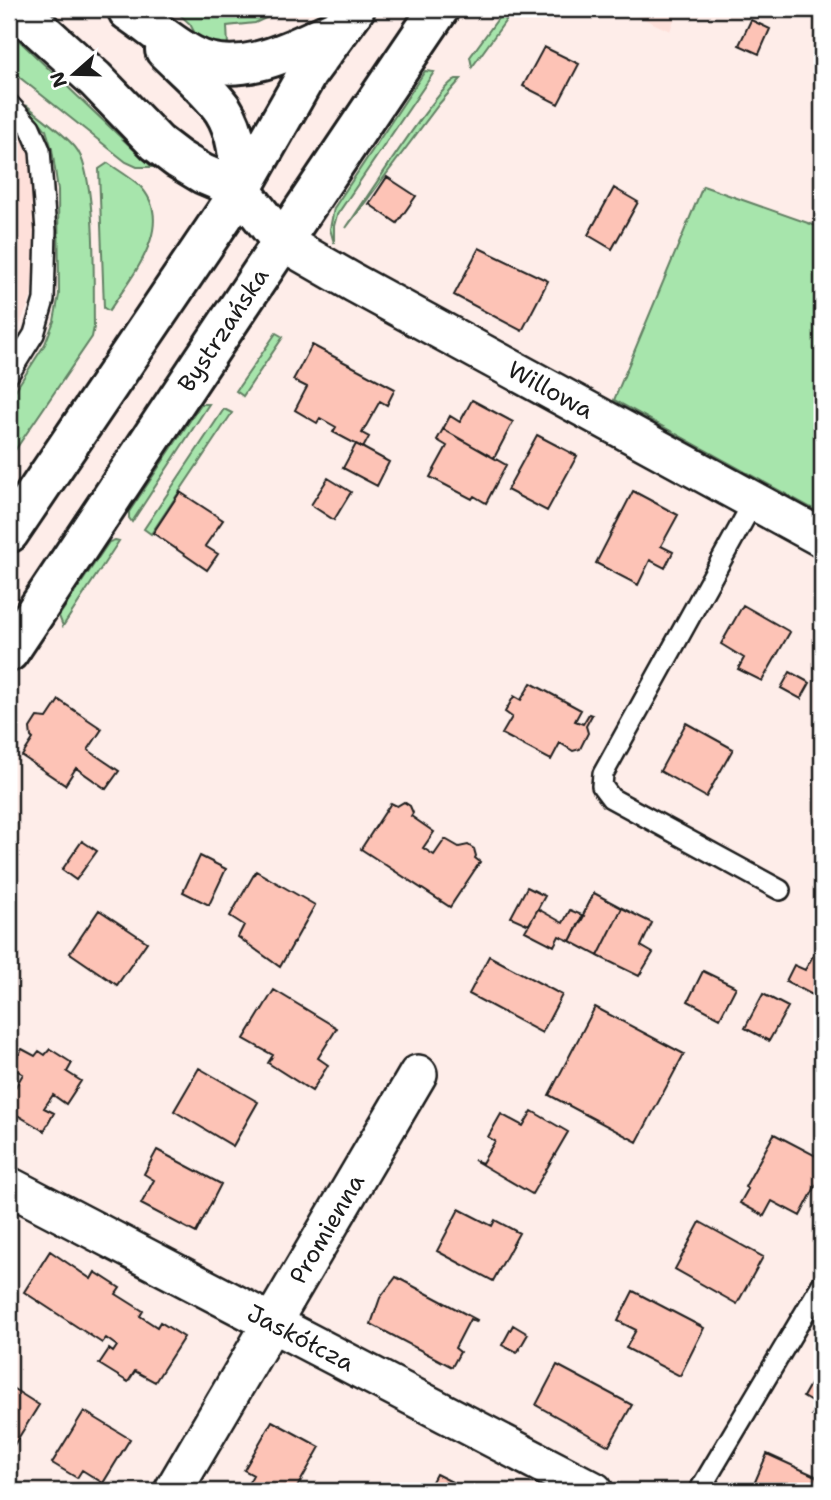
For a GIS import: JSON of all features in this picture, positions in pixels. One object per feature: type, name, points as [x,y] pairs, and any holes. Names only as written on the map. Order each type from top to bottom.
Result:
[{"type":"main road","points":[[17,9],[94,79],[157,143],[204,174],[241,190],[281,241]]},
{"type":"main road","name":"Bystrzańska","points":[[9,652],[281,241],[439,9]]},
{"type":"main road","points":[[127,10],[223,109],[239,156],[241,190]]},
{"type":"main road","points":[[127,10],[192,56],[216,64],[247,64],[280,55],[349,17]]},
{"type":"main road","points":[[9,533],[241,190],[307,74],[349,17]]},
{"type":"street","name":"Willowa","points":[[281,241],[822,538]]},
{"type":"street","name":"Promienna","points":[[173,1491],[418,1074]]},
{"type":"street","name":"Jaskółcza","points":[[9,1186],[594,1491]]},
{"type":"lane","points":[[9,104],[30,127],[40,150],[46,231],[44,300],[34,334],[9,374]]},
{"type":"lane","points":[[754,501],[603,774],[602,786],[611,798],[780,890]]},
{"type":"lane","points":[[699,1491],[822,1284]]},
{"type":"shaded area","points":[[622,9],[678,9],[670,31]]},
{"type":"shaded area","points":[[9,116],[22,132],[31,157],[36,232],[31,298],[9,343]]},
{"type":"green space","points":[[174,9],[285,9],[255,23],[227,26],[228,46],[199,41],[190,24]]},
{"type":"green space","points":[[505,9],[514,9],[472,67],[470,57]]},
{"type":"green space","points":[[9,31],[152,167],[137,167],[126,162],[9,69]]},
{"type":"green space","points":[[425,71],[434,72],[337,215],[334,243],[330,229],[334,208]]},
{"type":"green space","points":[[456,79],[461,79],[439,104],[346,228],[418,123],[447,86]]},
{"type":"green space","points":[[26,105],[70,141],[82,161],[88,181],[93,232],[94,327],[92,337],[9,459],[9,400],[45,344],[54,321],[59,295],[58,190],[52,149],[46,130]]},
{"type":"green space","points":[[108,163],[139,185],[150,200],[154,216],[147,250],[109,311],[104,308],[99,169]]},
{"type":"green space","points":[[703,186],[822,228],[822,514],[614,400]]},
{"type":"green space","points":[[276,333],[283,337],[243,396],[236,391]]},
{"type":"green space","points":[[201,404],[209,404],[132,522],[129,512]]},
{"type":"green space","points":[[224,409],[232,413],[151,534],[144,529]]},
{"type":"green space","points":[[119,541],[63,626],[59,616],[109,542]]},
{"type":"building","points":[[751,20],[770,29],[759,54],[739,45]]},
{"type":"building","points":[[544,47],[579,64],[558,104],[523,86]]},
{"type":"building","points":[[387,177],[416,196],[397,223],[369,204]]},
{"type":"building","points":[[614,188],[638,202],[612,249],[588,235]]},
{"type":"building","points":[[479,248],[548,281],[522,331],[454,295]]},
{"type":"building","points":[[312,345],[395,389],[387,405],[380,401],[362,433],[369,437],[363,448],[333,432],[336,427],[320,418],[317,423],[295,410],[307,387],[293,380]]},
{"type":"building","points":[[472,400],[513,422],[494,458],[443,429],[450,416],[460,422]]},
{"type":"building","points":[[443,429],[506,465],[486,503],[474,496],[472,499],[430,477],[447,446],[437,440]]},
{"type":"building","points":[[537,435],[577,456],[547,511],[507,490]]},
{"type":"building","points":[[356,444],[389,462],[377,486],[343,468]]},
{"type":"building","points":[[328,478],[351,492],[334,520],[311,505]]},
{"type":"building","points":[[633,491],[678,515],[661,546],[673,552],[665,568],[650,560],[638,585],[596,563]]},
{"type":"building","points":[[180,492],[223,520],[205,546],[218,554],[207,570],[153,533]]},
{"type":"building","points":[[743,605],[790,632],[762,681],[738,669],[744,658],[721,644]]},
{"type":"building","points":[[790,672],[810,683],[801,699],[781,688]]},
{"type":"building","points":[[531,683],[581,710],[575,721],[583,724],[589,714],[592,715],[586,726],[588,733],[580,749],[573,751],[560,743],[551,760],[502,734],[512,717],[505,712],[514,696],[521,700]]},
{"type":"building","points":[[59,700],[102,729],[88,750],[119,771],[106,789],[76,768],[65,785],[22,756],[33,739],[30,728],[37,717],[47,718]]},
{"type":"building","points":[[686,723],[733,749],[706,797],[660,771]]},
{"type":"building","points":[[404,802],[410,806],[413,813],[411,816],[434,832],[423,848],[434,855],[445,839],[459,847],[468,845],[474,849],[475,858],[480,862],[450,907],[361,849],[391,803],[397,806]]},
{"type":"building","points":[[82,841],[97,851],[76,880],[62,870]]},
{"type":"building","points":[[200,856],[226,869],[209,905],[183,892]]},
{"type":"building","points":[[256,871],[315,905],[280,967],[238,937],[244,925],[230,916]]},
{"type":"building","points":[[527,887],[545,896],[529,925],[511,917]]},
{"type":"building","points":[[594,893],[622,908],[598,956],[570,941]]},
{"type":"building","points":[[622,908],[652,923],[641,946],[653,953],[639,976],[598,956]]},
{"type":"building","points":[[538,909],[563,923],[570,910],[584,916],[570,941],[559,936],[554,946],[525,931]]},
{"type":"building","points":[[99,910],[147,942],[117,985],[70,953]]},
{"type":"building","points":[[814,954],[822,959],[822,1000],[786,981],[794,965],[805,970]]},
{"type":"building","points":[[489,956],[562,995],[542,1033],[469,994]]},
{"type":"building","points":[[703,971],[736,987],[720,1018],[688,1001]]},
{"type":"building","points":[[274,990],[337,1028],[318,1058],[328,1065],[312,1091],[268,1063],[273,1055],[244,1039]]},
{"type":"building","points":[[763,994],[788,1007],[769,1041],[745,1028]]},
{"type":"building","points":[[595,1007],[684,1054],[637,1142],[549,1095]]},
{"type":"building","points":[[22,1049],[35,1056],[39,1051],[45,1055],[50,1049],[72,1063],[67,1072],[81,1081],[66,1104],[53,1095],[44,1108],[54,1113],[44,1131],[9,1110],[9,1098],[23,1074],[11,1067]]},
{"type":"building","points":[[199,1068],[258,1102],[233,1146],[174,1111]]},
{"type":"building","points":[[532,1111],[568,1132],[532,1194],[474,1160],[482,1163],[495,1141],[488,1137],[501,1114],[523,1126]]},
{"type":"building","points":[[774,1134],[822,1159],[822,1174],[800,1216],[772,1201],[764,1216],[740,1203],[748,1189],[745,1187]]},
{"type":"building","points":[[157,1150],[221,1184],[196,1233],[141,1204],[154,1180],[144,1174]]},
{"type":"building","points":[[459,1209],[492,1226],[495,1220],[519,1233],[493,1281],[437,1251]]},
{"type":"building","points":[[700,1222],[763,1257],[737,1304],[675,1269]]},
{"type":"building","points":[[50,1251],[91,1279],[95,1272],[120,1288],[116,1294],[143,1311],[140,1316],[157,1327],[160,1322],[184,1337],[155,1382],[135,1371],[128,1382],[99,1364],[109,1349],[113,1352],[117,1346],[106,1338],[102,1343],[24,1292]]},
{"type":"building","points":[[396,1277],[477,1320],[476,1322],[470,1319],[455,1348],[460,1352],[452,1367],[371,1324],[380,1298]]},
{"type":"building","points":[[633,1291],[704,1328],[680,1376],[626,1348],[636,1330],[618,1321]]},
{"type":"building","points":[[513,1325],[528,1334],[517,1353],[502,1345]]},
{"type":"building","points":[[822,1363],[822,1421],[812,1415],[818,1406],[803,1397]]},
{"type":"building","points":[[557,1365],[632,1405],[609,1446],[536,1405]]},
{"type":"building","points":[[9,1386],[39,1405],[9,1453]]},
{"type":"building","points":[[84,1411],[130,1439],[103,1483],[82,1470],[77,1478],[52,1463]]},
{"type":"building","points":[[272,1421],[320,1447],[295,1491],[244,1491],[253,1475],[244,1470]]},
{"type":"building","points":[[767,1454],[822,1479],[822,1482],[820,1481],[815,1491],[751,1491]]},
{"type":"building","points":[[436,1474],[470,1491],[427,1491]]}]
